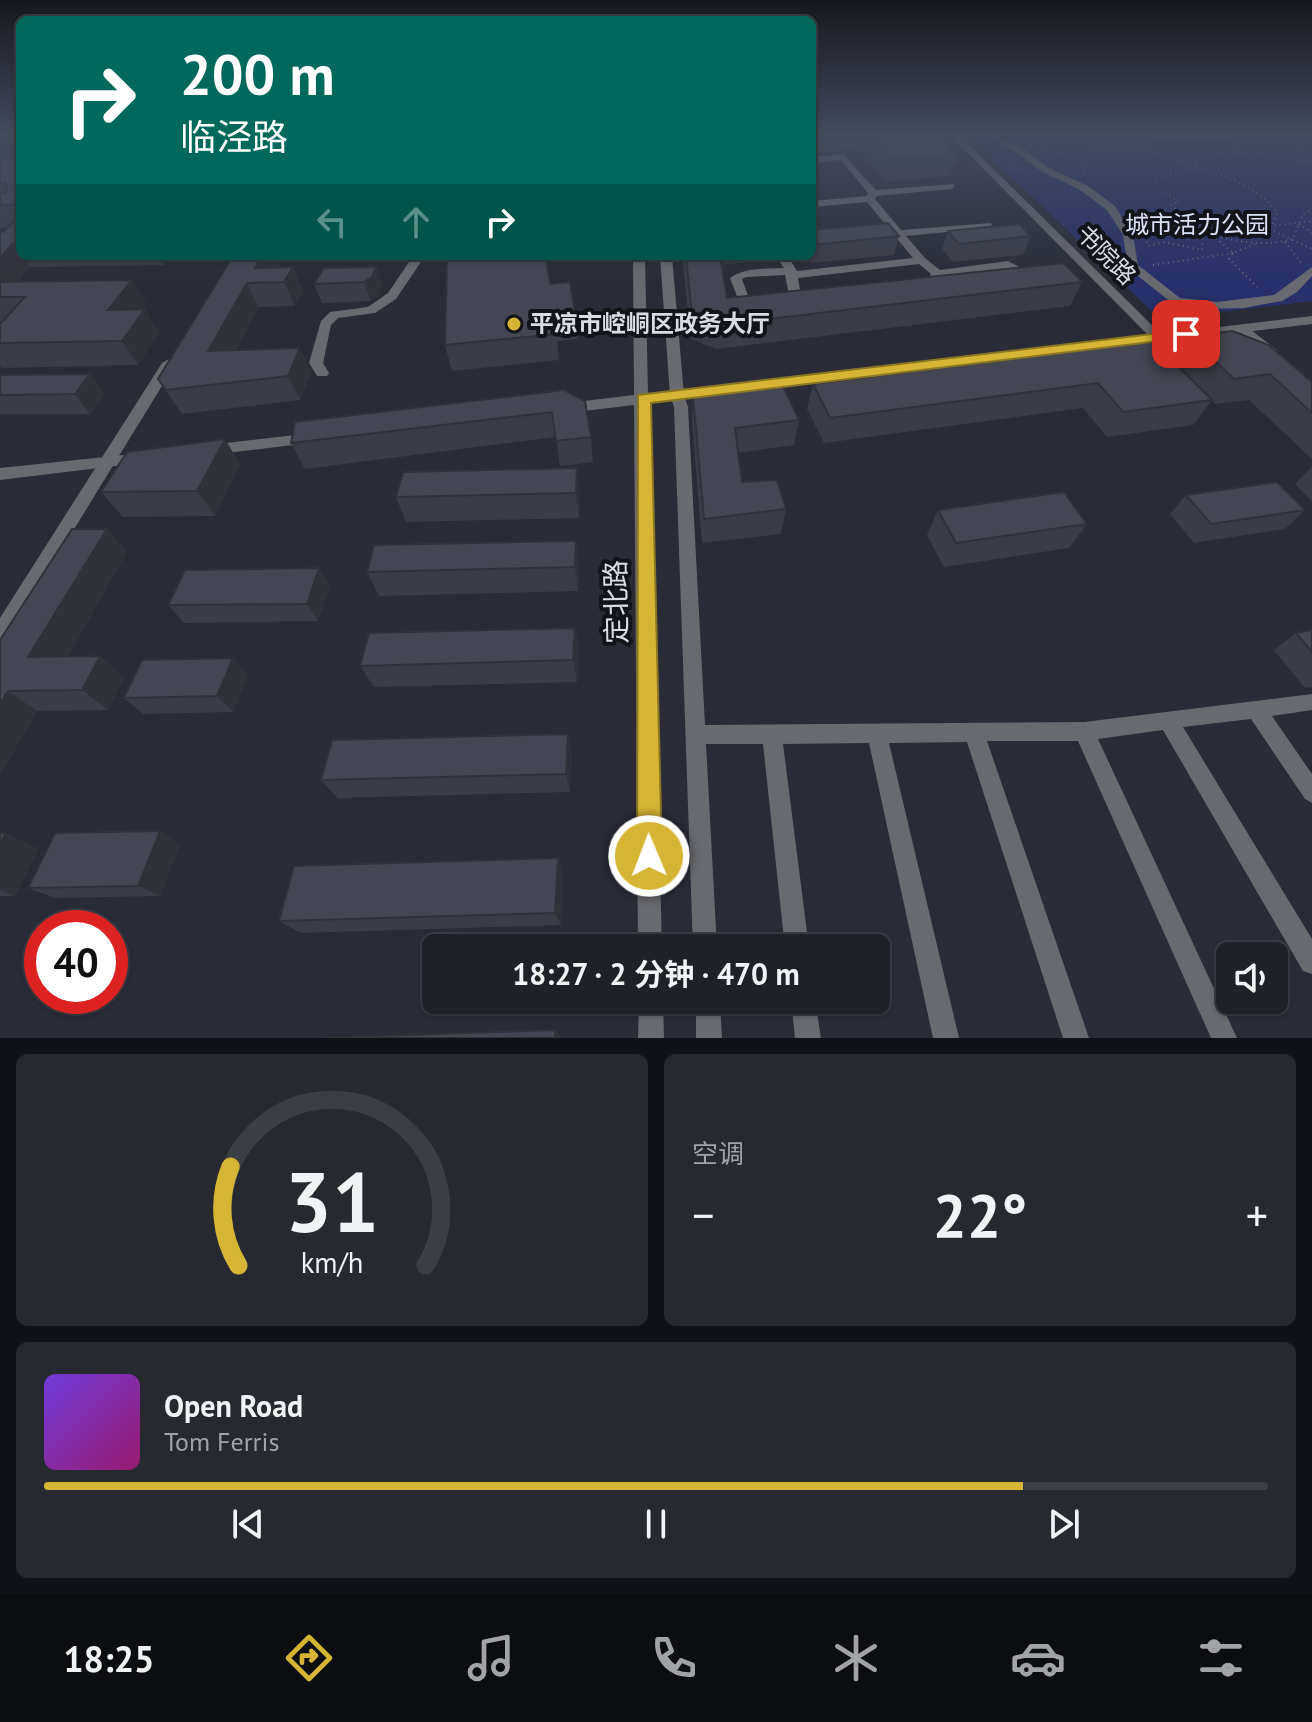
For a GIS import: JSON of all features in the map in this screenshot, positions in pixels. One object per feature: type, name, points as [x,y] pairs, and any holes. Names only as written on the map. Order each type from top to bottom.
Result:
[{"type":"street","points":[[863,184],[921,260],[937,273],[1008,264],[1021,272],[1018,279],[1004,281]]},
{"type":"street","name":"书院路","points":[[1004,184],[1158,338]]},
{"type":"street","points":[[1076,184],[1111,208],[1123,224],[1131,241],[1129,262],[1132,266],[1182,303],[1203,306],[1277,298],[1303,281],[1310,272]]},
{"type":"street","points":[[816,203],[951,186]]},
{"type":"street","points":[[899,233],[987,225]]},
{"type":"street","points":[[322,373],[316,363],[325,324],[334,315],[371,310],[392,296],[416,260]]},
{"type":"street","name":"定北路","points":[[639,260],[650,934]]},
{"type":"street","points":[[666,260],[677,395],[681,407],[704,934]]},
{"type":"street","points":[[784,260],[791,273],[796,303],[753,307],[745,304],[736,284],[736,278],[744,274],[791,273],[921,260]]},
{"type":"street","points":[[937,273],[933,280],[938,285],[953,288],[962,282]]},
{"type":"street","points":[[952,273],[962,282],[977,285]]},
{"type":"street","points":[[549,410],[1312,320]]},
{"type":"street","points":[[1243,328],[1277,358]]},
{"type":"street","points":[[0,634],[179,346]]},
{"type":"street","points":[[186,453],[328,436]]},
{"type":"street","points":[[0,474],[154,457]]},
{"type":"street","points":[[696,735],[1084,731],[1310,702]]},
{"type":"street","points":[[1256,709],[1312,792]]},
{"type":"street","points":[[1168,720],[1312,962]]},
{"type":"street","points":[[1084,731],[1224,1038]]},
{"type":"street","points":[[974,732],[1076,1038]]},
{"type":"street","points":[[877,733],[946,1038]]},
{"type":"street","points":[[772,734],[795,934]]},
{"type":"street","points":[[651,1014],[651,1038]]},
{"type":"street","points":[[708,1014],[709,1038]]},
{"type":"street","points":[[805,1014],[808,1038]]},
{"type":"path","points":[[1238,184],[1261,196],[1277,212],[1273,224]]},
{"type":"path","points":[[1165,193],[1179,202],[1171,204],[1175,210],[1233,253]]},
{"type":"path","points":[[1207,233],[1230,240],[1285,242],[1291,240],[1303,214],[1312,210]]},
{"type":"path","points":[[1135,219],[1203,233],[1202,250],[1164,242],[1147,246]]},
{"type":"path","points":[[1207,233],[1312,221]]},
{"type":"path","points":[[1300,223],[1312,233]]},
{"type":"path","points":[[1265,227],[1312,249]]},
{"type":"path","points":[[1132,266],[1203,260],[1263,242]]},
{"type":"path","points":[[1285,242],[1310,272]]},
{"type":"path","points":[[1233,253],[1229,259],[1239,272],[1252,284],[1277,298]]},
{"type":"green space","name":"城市活力公园","points":[[1020,184],[1312,184],[1312,301],[1160,319]]},
{"type":"building","points":[[6,184],[16,184],[16,204],[0,205],[0,193],[8,190]]},
{"type":"building","points":[[16,219],[16,244],[12,244],[0,258],[0,232]]},
{"type":"building","points":[[888,223],[899,236],[816,245],[816,230]]},
{"type":"building","points":[[1019,224],[1031,236],[959,244],[948,231]]},
{"type":"building","points":[[231,260],[260,260],[255,268],[293,267],[284,282],[247,283],[208,351],[300,348],[288,376],[166,390],[158,379]]},
{"type":"building","name":"平凉市崆峒区政务大厅","points":[[447,260],[547,260],[550,284],[570,282],[575,313],[554,315],[556,334],[445,345]]},
{"type":"building","points":[[686,260],[721,260],[727,298],[1064,263],[1082,282],[718,325],[692,315]]},
{"type":"building","points":[[376,267],[372,277],[364,282],[314,284],[324,268]]},
{"type":"building","points":[[132,280],[108,310],[145,309],[122,341],[0,343],[0,324],[25,297],[0,297],[0,282]]},
{"type":"building","points":[[1232,331],[1269,345],[1312,382],[1312,413],[1270,374],[1234,379],[1207,353],[1169,357],[1212,400],[1123,412],[1098,383],[830,418],[813,384]]},
{"type":"building","points":[[90,374],[75,394],[0,395],[0,375]]},
{"type":"building","points":[[782,384],[799,420],[735,428],[742,482],[777,480],[786,509],[704,519],[693,396]]},
{"type":"building","points":[[564,390],[585,401],[591,437],[556,441],[552,412],[291,443],[295,422]]},
{"type":"building","points":[[225,439],[197,491],[101,492],[127,452]]},
{"type":"building","points":[[577,468],[576,493],[396,497],[403,472]]},
{"type":"building","points":[[1277,482],[1305,510],[1211,524],[1186,495]]},
{"type":"building","points":[[1064,492],[1087,524],[956,543],[938,510]]},
{"type":"building","points":[[72,529],[107,529],[28,657],[100,656],[82,690],[8,691],[0,704],[0,640]]},
{"type":"building","points":[[576,541],[575,567],[367,572],[374,545]]},
{"type":"building","points":[[319,568],[307,604],[168,605],[185,570]]},
{"type":"building","points":[[575,628],[573,660],[360,666],[369,633]]},
{"type":"building","points":[[1312,630],[1312,652],[1296,633]]},
{"type":"building","points":[[233,658],[217,696],[124,698],[142,660]]},
{"type":"building","points":[[568,734],[566,774],[321,780],[332,740]]},
{"type":"building","points":[[160,831],[138,886],[28,888],[55,833]]},
{"type":"building","points":[[558,858],[555,913],[279,921],[294,866]]},
{"type":"building","points":[[555,1030],[555,1038],[324,1038]]},
{"type":"place","name":"平凉市崆峒区政务大厅","points":[[514,324]]},
{"type":"route","points":[[649,856],[643,399],[1186,334]]}]
